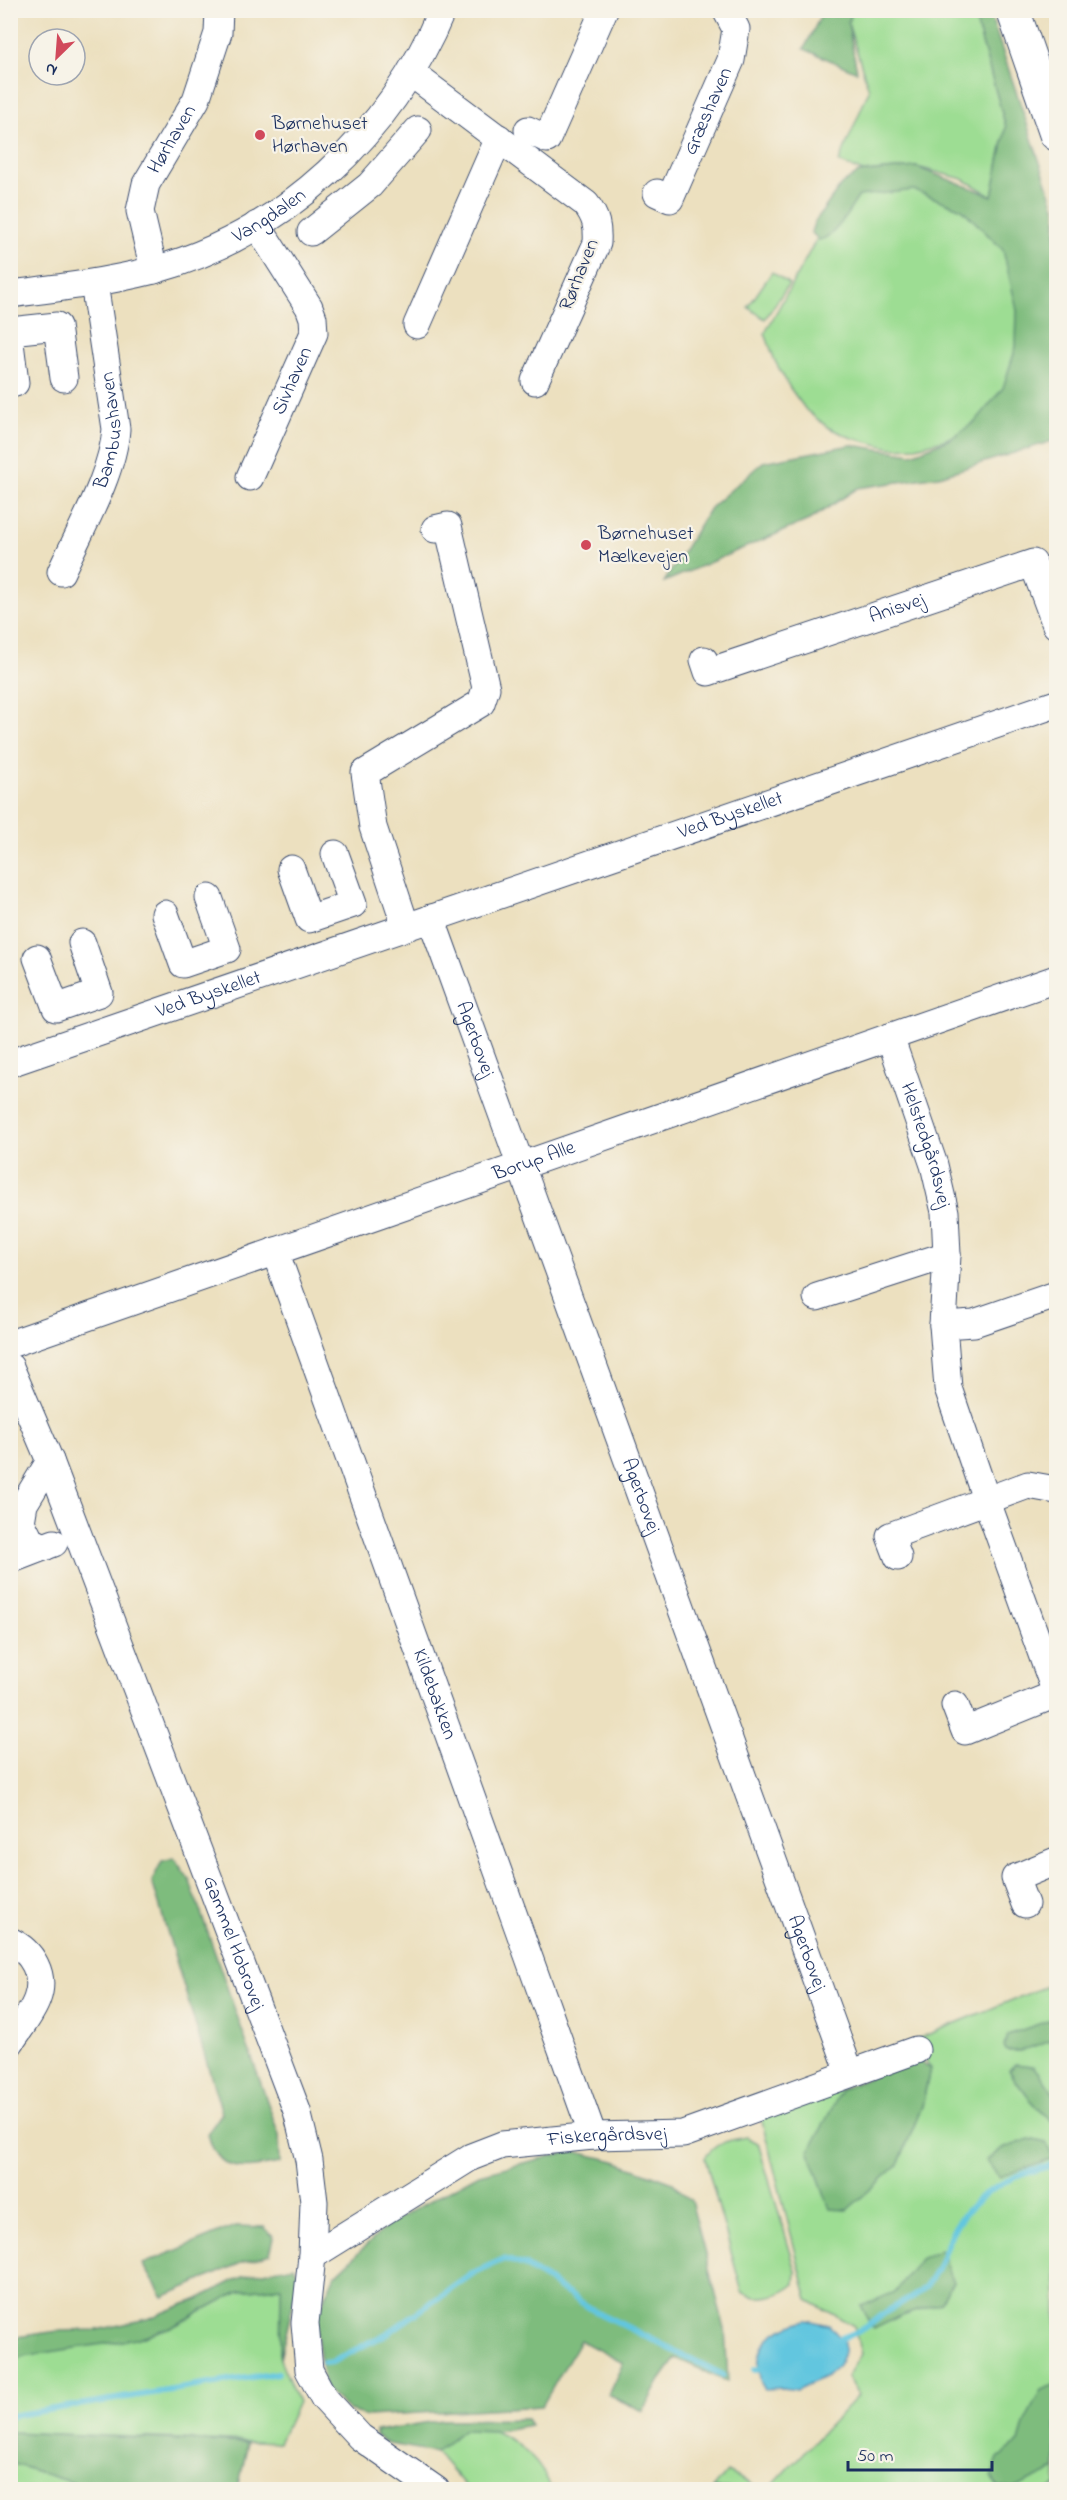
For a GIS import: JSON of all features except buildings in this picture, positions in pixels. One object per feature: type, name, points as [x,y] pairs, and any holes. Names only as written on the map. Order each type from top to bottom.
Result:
[{"type":"main road","points":[[1013,10],[1056,134]]},
{"type":"street","name":"Hørhaven","points":[[154,270],[140,211],[146,184],[196,100],[218,33],[219,10]]},
{"type":"street","name":"Vangdalen","points":[[20,293],[94,283],[154,270],[217,247],[257,225],[299,197],[344,157],[377,121],[411,73],[442,10]]},
{"type":"street","points":[[528,130],[547,139],[604,10]]},
{"type":"street","name":"Græshaven","points":[[657,193],[670,199],[731,60],[736,28],[726,10]]},
{"type":"street","name":"Rørhaven","points":[[411,73],[586,204],[594,214],[598,228],[597,243],[535,381]]},
{"type":"street","points":[[310,232],[370,185],[418,130]]},
{"type":"street","points":[[417,325],[499,138]]},
{"type":"street","points":[[344,157],[370,185]]},
{"type":"street","name":"Sivhaven","points":[[250,477],[314,333],[313,318],[309,307],[257,225]]},
{"type":"street","name":"Bambushaven","points":[[61,572],[110,465],[115,446],[116,429],[94,283]]},
{"type":"street","points":[[20,293],[22,330],[57,326],[64,378]]},
{"type":"street","points":[[10,343],[15,383]]},
{"type":"street","points":[[419,922],[373,827],[364,773],[482,703],[486,688],[448,526],[435,529]]},
{"type":"street","name":"Anisvej","points":[[704,660],[708,672],[1033,563],[1056,626]]},
{"type":"street","name":"Ved Byskellet","points":[[10,1063],[1056,704]]},
{"type":"street","points":[[291,869],[309,919],[333,911],[352,904],[335,854]]},
{"type":"street","points":[[165,914],[183,964],[227,949],[209,898]]},
{"type":"street","points":[[333,911],[345,948]]},
{"type":"street","name":"Agerbovej","points":[[419,922],[522,1166],[850,2073]]},
{"type":"street","points":[[37,958],[56,1008],[99,993],[82,943]]},
{"type":"street","points":[[204,957],[216,992]]},
{"type":"street","name":"Borup Alle","points":[[10,1344],[1056,978]]},
{"type":"street","points":[[78,1000],[89,1036]]},
{"type":"street","name":"Helstedgårdsvej","points":[[890,1037],[934,1165],[945,1212],[947,1255],[943,1325],[948,1388],[1056,1694],[965,1731],[955,1705]]},
{"type":"street","name":"Kildebakken","points":[[275,1251],[593,2136]]},
{"type":"street","points":[[817,1297],[947,1255]]},
{"type":"street","points":[[943,1325],[974,1323],[1056,1295]]},
{"type":"street","name":"Gammel Hobrovej","points":[[10,1367],[50,1461],[297,2111],[309,2160],[314,2202],[312,2256],[305,2323],[309,2370],[324,2398],[360,2437],[436,2490]]},
{"type":"street","points":[[44,1547],[30,1540],[21,1522],[24,1504],[50,1461]]},
{"type":"street","points":[[898,1557],[890,1536],[1028,1485],[1056,1490]]},
{"type":"street","points":[[10,1560],[76,1534]]},
{"type":"street","points":[[1025,1904],[1015,1878],[1056,1861]]},
{"type":"street","points":[[10,1941],[29,1954],[38,1969],[40,1982],[37,1999],[10,2043]]},
{"type":"street","name":"Fiskergårdsvej","points":[[312,2256],[471,2157],[502,2145],[593,2136],[683,2134],[916,2050]]},
{"type":"green space","points":[[823,11],[853,11],[848,23],[857,72],[804,49]]},
{"type":"green space","points":[[853,11],[973,11],[1006,127],[992,196],[963,179],[917,167],[863,172],[839,162],[869,90],[848,23]]},
{"type":"green space","points":[[973,11],[989,11],[1056,210],[1056,440],[939,476],[858,488],[809,520],[664,582],[710,508],[763,462],[851,445],[912,454],[950,439],[976,421],[1003,388],[1016,347],[1017,310],[1003,250],[962,209],[914,190],[859,196],[831,234],[819,240],[811,232],[814,223],[841,185],[858,173],[916,167],[992,196],[1006,127]]},
{"type":"green space","points":[[904,181],[960,198],[1022,267],[1015,377],[972,427],[944,440],[916,447],[891,448],[852,438],[829,428],[806,410],[775,361],[765,333],[820,233],[847,190]]},
{"type":"green space","points":[[772,272],[789,284],[765,319],[748,307]]},
{"type":"green space","points":[[174,1858],[189,1879],[279,2135],[280,2163],[255,2167],[234,2166],[218,2157],[212,2147],[208,2133],[222,2113],[152,1881],[162,1861]]},
{"type":"green space","points":[[1056,1982],[1056,2486],[1049,2490],[769,2489],[858,2395],[847,2377],[861,2354],[854,2326],[808,2300],[761,2118],[842,2089],[898,2165],[922,2106],[930,2069],[917,2039]]},
{"type":"green space","points":[[1056,2018],[1056,2038],[1021,2051],[1007,2051],[1004,2047],[1007,2035]]},
{"type":"green space","points":[[918,2058],[930,2069],[922,2106],[898,2165],[847,2210],[830,2209],[809,2152],[842,2089]]},
{"type":"green space","points":[[1015,2064],[1033,2066],[1053,2092],[1057,2115],[1053,2122],[1023,2091],[1009,2070]]},
{"type":"green space","points":[[747,2137],[758,2143],[796,2271],[795,2284],[783,2292],[762,2297],[742,2292],[705,2158],[718,2145]]},
{"type":"green space","points":[[1029,2139],[1046,2143],[1054,2159],[999,2177],[986,2160],[1005,2148]]},
{"type":"green space","points":[[572,2151],[615,2161],[673,2183],[691,2201],[725,2329],[728,2382],[676,2358],[660,2380],[643,2411],[608,2395],[623,2363],[580,2340],[542,2406],[367,2416],[349,2411],[325,2389],[315,2321],[335,2275],[390,2223],[479,2174]]},
{"type":"green space","points":[[235,2226],[264,2227],[274,2237],[270,2254],[241,2263],[163,2297],[143,2264]]},
{"type":"green space","points":[[940,2249],[953,2282],[940,2303],[902,2315],[874,2329],[861,2306],[895,2292],[920,2259]]},
{"type":"green space","points":[[294,2266],[299,2278],[280,2359],[281,2287],[239,2291],[174,2326],[136,2339],[23,2356],[11,2363],[10,2338],[58,2331],[97,2330],[147,2319],[198,2299],[243,2276]]},
{"type":"green space","points":[[282,2287],[280,2359],[298,2402],[279,2443],[11,2432],[10,2363],[23,2356],[174,2326],[239,2291]]},
{"type":"green space","points":[[1056,2384],[1056,2469],[1013,2489],[998,2487],[991,2477],[998,2459],[1019,2442],[1025,2421],[1041,2390]]},
{"type":"green space","points":[[527,2419],[531,2425],[495,2431],[463,2430],[436,2452],[389,2444],[376,2436],[376,2431],[442,2420]]},
{"type":"green space","points":[[463,2430],[493,2431],[505,2436],[537,2463],[551,2489],[468,2489],[436,2452]]},
{"type":"green space","points":[[11,2432],[248,2443],[238,2489],[92,2489],[11,2463]]},
{"type":"green space","points":[[11,2463],[92,2489],[11,2489]]},
{"type":"green space","points":[[727,2472],[760,2489],[713,2489]]},
{"type":"water","points":[[807,2320],[829,2325],[844,2342],[844,2352],[839,2365],[828,2375],[797,2390],[765,2389],[760,2379],[759,2361],[765,2343],[778,2331]]},
{"type":"waterway","points":[[834,2341],[856,2333],[921,2291],[934,2274],[960,2219],[983,2196],[1010,2180],[1056,2165]]},
{"type":"waterway","points":[[324,2363],[332,2362],[388,2333],[475,2272],[504,2259],[524,2265],[593,2310],[723,2375]]},
{"type":"waterway","points":[[755,2370],[766,2367]]},
{"type":"waterway","points":[[10,2416],[278,2373]]},
{"type":"place","name":"Børnehuset Hørhaven","points":[[260,135]]},
{"type":"place","name":"Børnehuset Mælkevejen","points":[[586,545]]}]
